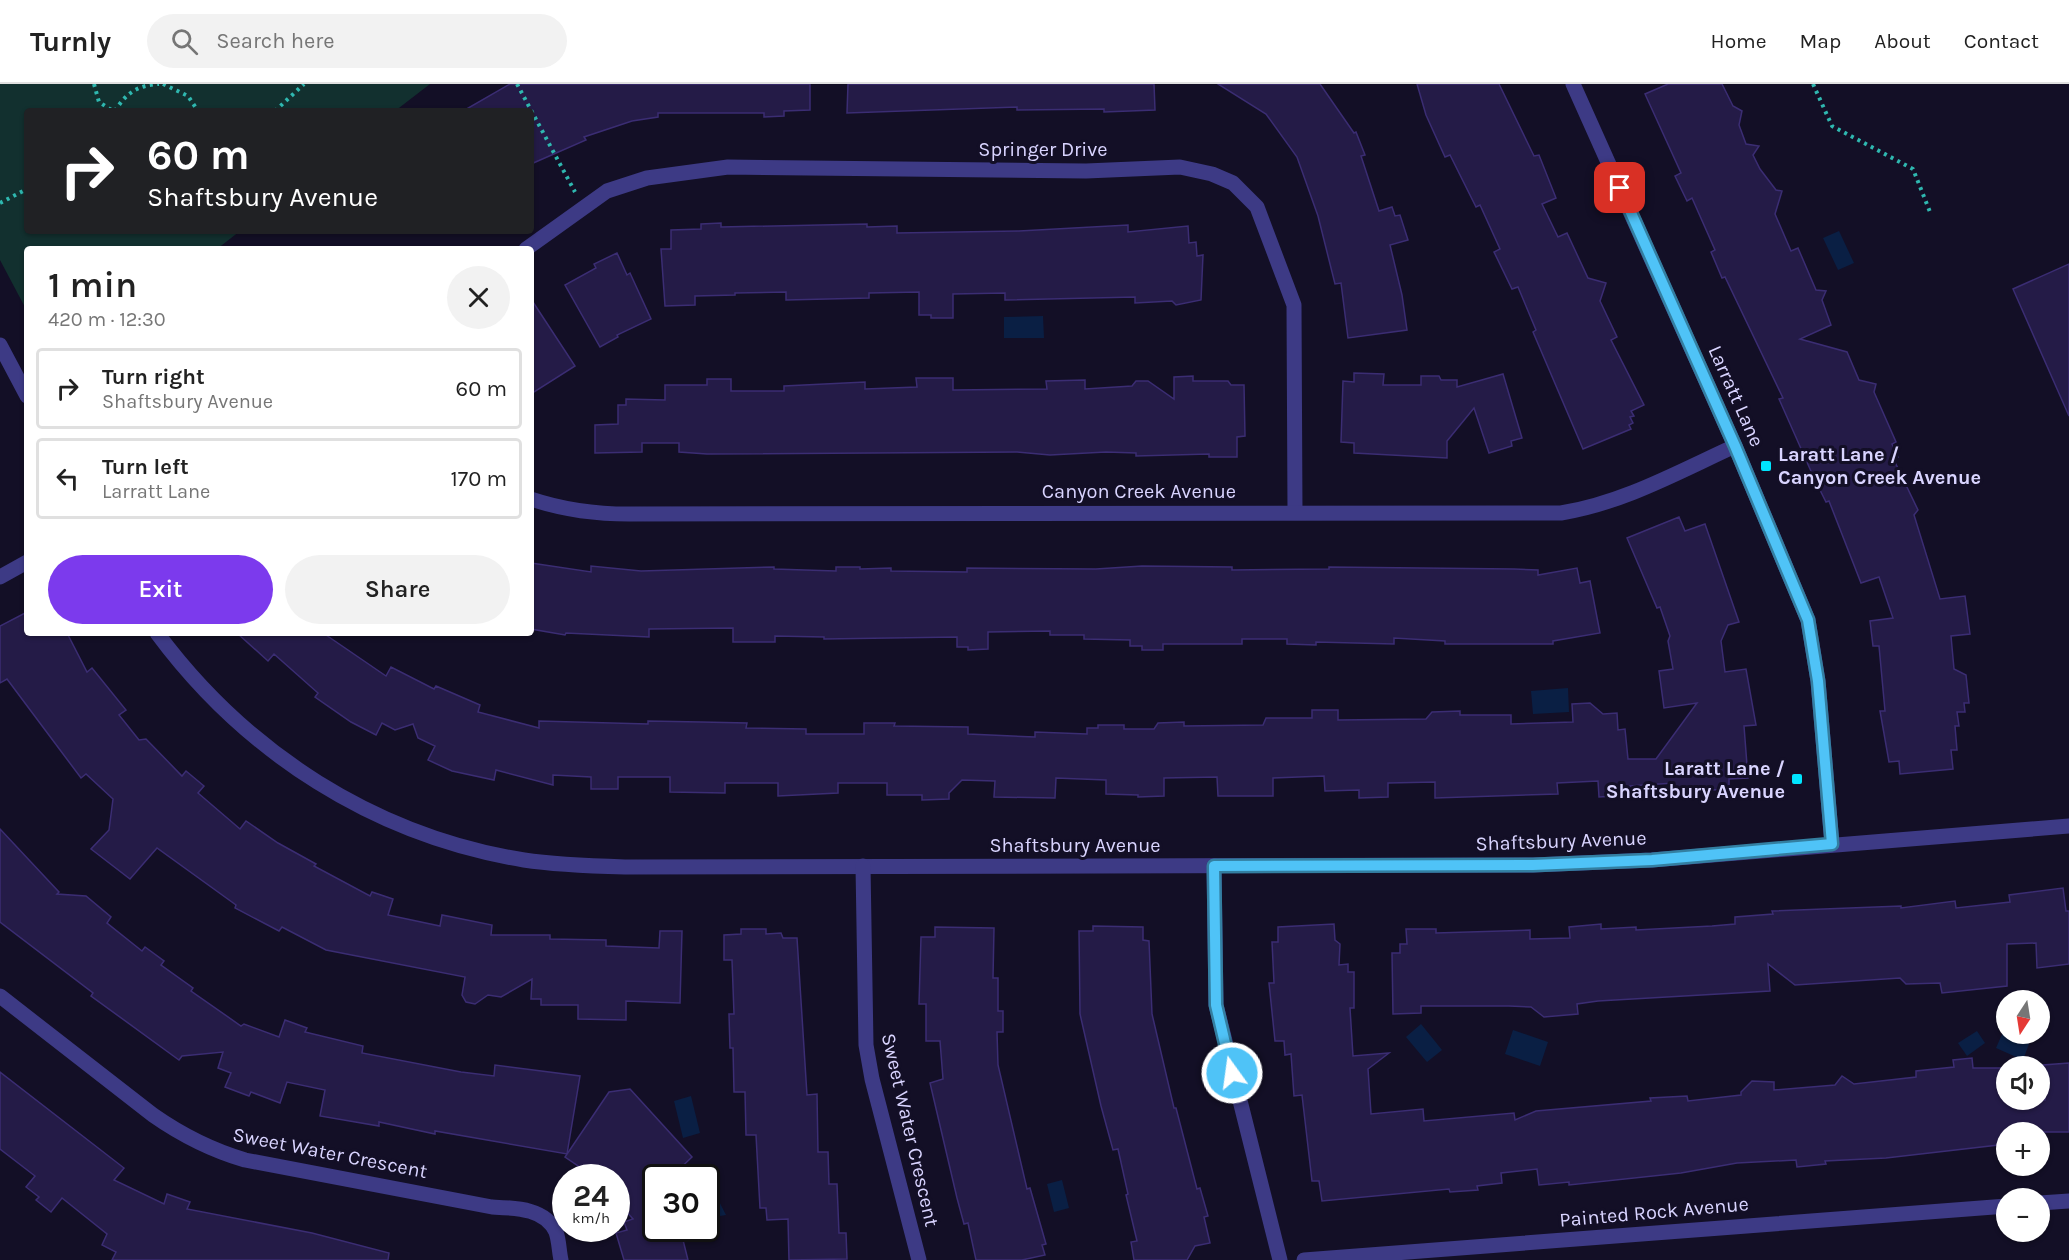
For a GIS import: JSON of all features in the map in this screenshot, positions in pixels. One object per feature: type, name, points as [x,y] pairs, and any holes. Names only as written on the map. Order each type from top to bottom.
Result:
[{"type":"street","name":"Larratt Lane","points":[[1573,84],[1735,446],[1808,620],[1818,681],[1832,844]]},
{"type":"street","name":"Springer Drive","points":[[530,246],[607,191],[647,178],[728,166],[1086,171],[1180,167],[1233,183],[1257,207],[1294,305],[1295,512]]},
{"type":"street","points":[[0,345],[24,390]]},
{"type":"street","name":"Canyon Creek Avenue","points":[[534,500],[557,508],[588,514],[1561,513],[1590,508],[1623,498],[1735,446]]},
{"type":"street","points":[[0,577],[24,564]]},
{"type":"street","name":"Shaftsbury Avenue","points":[[159,636],[196,683],[273,753],[344,799],[423,835],[497,855],[587,866],[1533,865],[1652,860],[2069,826]]},
{"type":"street","name":"Sweet Water Crescent","points":[[863,866],[866,1046],[872,1079],[919,1260]]},
{"type":"street","points":[[1214,866],[1216,1005],[1280,1260]]},
{"type":"street","name":"Sweet Water Crescent","points":[[0,996],[153,1115],[179,1133],[209,1149],[257,1163],[492,1207],[524,1209],[547,1219],[556,1233],[561,1260]]},
{"type":"street","points":[[2050,1202],[2069,1201]]},
{"type":"street","name":"Painted Rock Avenue","points":[[1304,1260],[1996,1207]]},
{"type":"path","points":[[94,84],[99,102],[109,108]]},
{"type":"path","points":[[116,108],[134,90],[161,84],[188,96],[196,108]]},
{"type":"path","points":[[278,108],[304,84]]},
{"type":"path","points":[[517,84],[530,108]]},
{"type":"path","points":[[1813,84],[1832,126],[1913,169],[1930,212]]},
{"type":"path","points":[[534,115],[583,206]]},
{"type":"path","points":[[0,203],[24,191]]},
{"type":"green space","points":[[0,84],[430,84],[399,108],[24,108],[24,234],[236,234],[221,246],[24,246],[24,305],[0,260]]},
{"type":"water","points":[[1839,231],[1854,263],[1838,270],[1823,238]]},
{"type":"water","points":[[1043,316],[1044,338],[1004,338],[1004,317]]},
{"type":"water","points":[[1568,688],[1569,712],[1533,714],[1531,691]]},
{"type":"water","points":[[1421,1024],[1442,1050],[1427,1062],[1406,1037]]},
{"type":"water","points":[[1513,1030],[1548,1042],[1540,1066],[1505,1054]]},
{"type":"water","points":[[1977,1031],[1985,1043],[1967,1056],[1958,1043]]},
{"type":"water","points":[[1998,1044],[2029,1044],[2024,1056],[2014,1056],[1996,1048]]},
{"type":"water","points":[[691,1096],[700,1133],[683,1138],[674,1101]]},
{"type":"water","points":[[1062,1180],[1069,1208],[1054,1212],[1047,1184]]},
{"type":"water","points":[[720,1203],[726,1215],[720,1216]]},
{"type":"building","points":[[510,84],[810,84],[810,110],[784,111],[784,116],[764,117],[764,113],[658,113],[658,117],[632,121],[584,137],[586,140],[534,163],[534,108],[468,108]]},
{"type":"building","points":[[848,84],[1154,84],[1155,110],[1104,112],[1104,109],[1017,110],[1017,107],[847,113]]},
{"type":"building","points":[[1218,84],[1320,84],[1354,133],[1356,132],[1365,155],[1361,156],[1379,211],[1392,207],[1395,216],[1400,215],[1408,240],[1390,245],[1402,295],[1407,330],[1348,338],[1341,283],[1335,284],[1318,216],[1297,157],[1266,114]]},
{"type":"building","points":[[1417,84],[1499,84],[1534,156],[1539,155],[1556,198],[1542,204],[1558,237],[1567,233],[1588,278],[1606,283],[1600,301],[1617,337],[1611,340],[1644,405],[1631,411],[1634,416],[1630,417],[1633,423],[1629,425],[1631,429],[1583,449],[1533,332],[1536,330],[1518,287],[1512,289],[1494,252],[1500,249],[1480,205],[1476,207],[1450,155],[1445,157],[1426,115]]},
{"type":"building","points":[[1668,84],[1722,84],[1733,106],[1742,111],[1739,125],[1746,144],[1759,146],[1753,155],[1760,169],[1776,190],[1782,191],[1775,214],[1791,251],[1798,248],[1816,290],[1826,291],[1822,300],[1831,325],[1800,339],[1847,352],[1859,380],[1876,384],[1874,392],[1896,442],[1892,444],[1898,457],[1893,458],[1918,510],[1914,515],[1940,599],[1965,596],[1970,634],[1951,636],[1954,669],[1966,675],[1969,703],[1964,703],[1965,712],[1957,712],[1959,726],[1955,726],[1957,750],[1951,750],[1953,769],[1900,774],[1899,761],[1889,762],[1880,711],[1885,711],[1879,646],[1873,646],[1870,621],[1893,618],[1879,577],[1861,583],[1829,501],[1826,502],[1814,478],[1779,399],[1783,398],[1725,277],[1722,278],[1711,252],[1715,250],[1692,198],[1687,201],[1675,176],[1681,173],[1645,94]]},
{"type":"building","points":[[721,223],[721,227],[867,224],[867,227],[897,226],[897,233],[1019,231],[1128,225],[1128,232],[1188,226],[1189,243],[1196,242],[1197,256],[1203,255],[1201,300],[1176,305],[1172,301],[1135,303],[1135,297],[1005,300],[1005,293],[953,294],[953,318],[931,318],[931,315],[919,315],[919,292],[869,293],[869,298],[786,300],[786,292],[735,293],[735,295],[695,296],[695,305],[665,306],[661,249],[671,249],[671,230],[701,229],[701,224]]},
{"type":"building","points":[[617,253],[627,275],[630,273],[651,319],[617,335],[618,337],[600,347],[565,285],[596,268],[594,264]]},
{"type":"building","points":[[2069,264],[2069,416],[2013,289]]},
{"type":"building","points":[[534,304],[575,366],[534,392]]},
{"type":"building","points":[[1354,373],[1384,374],[1383,385],[1421,385],[1421,376],[1439,376],[1441,380],[1457,380],[1457,387],[1503,374],[1522,438],[1511,441],[1512,446],[1489,453],[1474,408],[1447,441],[1447,458],[1354,453],[1354,443],[1341,442],[1343,381],[1354,382]]},
{"type":"building","points":[[1193,376],[1193,381],[1228,381],[1231,385],[1244,385],[1245,436],[1237,437],[1237,457],[1209,457],[1209,454],[1136,456],[1136,453],[1106,452],[1050,455],[1017,452],[707,454],[679,452],[679,443],[642,443],[642,452],[595,453],[595,425],[618,424],[618,405],[626,405],[626,399],[665,400],[665,385],[707,385],[707,379],[731,379],[731,391],[784,391],[784,386],[865,382],[865,389],[917,387],[916,378],[953,378],[953,390],[1047,389],[1046,381],[1085,380],[1085,389],[1132,386],[1136,381],[1148,381],[1174,399],[1174,377]]},
{"type":"building","points":[[1679,517],[1685,531],[1705,524],[1739,622],[1728,625],[1721,641],[1725,672],[1746,669],[1756,725],[1744,726],[1748,778],[1729,779],[1729,789],[1675,792],[1674,783],[1630,786],[1631,795],[1599,797],[1598,781],[1557,783],[1558,794],[1435,798],[1435,782],[1388,783],[1388,797],[1359,798],[1359,790],[1325,791],[1324,776],[1273,778],[1273,796],[1218,796],[1217,777],[1164,778],[1164,796],[1138,797],[1138,795],[1106,794],[1106,780],[1056,778],[1055,798],[994,797],[995,781],[962,780],[949,793],[949,799],[922,800],[922,795],[887,795],[887,783],[838,783],[838,793],[778,796],[778,783],[725,783],[725,793],[670,792],[670,777],[618,777],[618,789],[591,789],[591,777],[553,775],[553,785],[496,770],[494,780],[452,771],[428,760],[435,746],[418,738],[413,724],[395,730],[382,723],[376,735],[351,722],[315,697],[318,693],[274,654],[268,661],[240,636],[327,636],[386,676],[391,667],[434,689],[436,686],[480,705],[478,712],[539,728],[539,721],[648,724],[648,721],[747,723],[746,728],[806,729],[806,734],[864,734],[864,723],[895,723],[894,726],[968,727],[968,734],[1035,737],[1035,732],[1087,734],[1087,728],[1098,728],[1098,725],[1124,725],[1124,729],[1154,729],[1158,723],[1184,722],[1184,726],[1263,725],[1266,718],[1312,718],[1312,710],[1338,710],[1338,720],[1426,719],[1432,712],[1460,711],[1460,715],[1511,715],[1511,724],[1573,722],[1572,704],[1590,703],[1603,714],[1617,713],[1618,730],[1625,729],[1628,759],[1656,759],[1697,703],[1664,708],[1659,671],[1673,669],[1668,641],[1670,636],[1660,607],[1657,608],[1627,538]]},
{"type":"building","points":[[534,563],[591,572],[591,566],[641,571],[774,567],[774,569],[836,571],[836,567],[860,567],[860,569],[891,568],[891,571],[967,572],[967,568],[1096,569],[1142,566],[1232,567],[1232,570],[1329,569],[1329,567],[1514,569],[1538,570],[1538,575],[1577,568],[1580,583],[1590,581],[1600,633],[1553,641],[1553,644],[1445,644],[1445,641],[1394,638],[1394,644],[1316,642],[1316,645],[1287,644],[1287,639],[1242,639],[1242,644],[1163,644],[1163,650],[1142,650],[1142,646],[1130,646],[1130,640],[1084,639],[1084,635],[1050,635],[1050,631],[988,632],[988,649],[968,650],[968,647],[957,647],[957,637],[824,639],[824,637],[775,636],[775,642],[733,642],[733,628],[649,629],[649,637],[566,633],[565,635],[534,630]]},
{"type":"building","points":[[24,614],[24,636],[69,636],[87,672],[92,668],[126,710],[119,715],[139,740],[146,739],[182,776],[186,771],[204,786],[198,793],[240,829],[246,821],[278,843],[316,864],[314,866],[370,896],[372,892],[393,899],[388,915],[440,926],[442,915],[492,925],[491,935],[550,935],[550,939],[606,940],[606,946],[659,948],[660,931],[682,931],[680,1003],[626,1001],[626,1020],[578,1019],[578,1005],[541,1005],[541,999],[531,999],[532,979],[501,997],[488,995],[475,1004],[466,1002],[462,995],[465,977],[326,950],[282,927],[279,931],[235,908],[236,905],[157,848],[130,879],[91,849],[109,830],[113,799],[86,774],[81,778],[7,679],[0,683],[0,626]]},
{"type":"building","points":[[0,829],[59,892],[57,894],[86,896],[111,917],[107,923],[142,951],[145,947],[164,961],[161,965],[193,988],[191,991],[241,1026],[244,1024],[279,1037],[285,1020],[307,1028],[305,1032],[363,1046],[362,1053],[461,1072],[494,1076],[495,1065],[580,1076],[567,1154],[435,1131],[435,1134],[379,1122],[379,1126],[320,1116],[325,1090],[287,1082],[280,1103],[251,1092],[249,1096],[225,1087],[231,1073],[218,1068],[223,1052],[182,1056],[179,1060],[91,996],[93,993],[0,922]]},
{"type":"building","points":[[2063,888],[2066,911],[2069,911],[2069,964],[2037,968],[2036,943],[2007,944],[2007,986],[1942,993],[1940,983],[1906,984],[1900,978],[1795,985],[1768,964],[1770,991],[1598,1001],[1577,1004],[1578,1014],[1544,1017],[1531,1007],[1509,1006],[1421,1006],[1421,1013],[1393,1014],[1392,953],[1400,953],[1400,944],[1407,944],[1406,929],[1436,929],[1436,933],[1530,930],[1530,939],[1570,938],[1569,927],[1601,924],[1601,929],[1636,927],[1636,930],[1712,926],[1735,924],[1735,917],[1773,914],[1772,911],[1901,906],[1901,908],[1955,901],[1956,908],[2010,902],[2009,895]]},
{"type":"building","points":[[1334,924],[1335,940],[1340,944],[1339,965],[1348,964],[1348,972],[1354,972],[1354,1008],[1350,1008],[1353,1056],[1389,1053],[1368,1069],[1371,1114],[1423,1109],[1424,1121],[1514,1113],[1515,1120],[1536,1111],[1651,1101],[1650,1098],[1687,1096],[1688,1101],[1741,1095],[1741,1092],[1752,1081],[1774,1082],[1774,1090],[1835,1085],[1842,1076],[1854,1084],[1916,1077],[1916,1071],[1954,1067],[1953,1060],[1972,1058],[1973,1068],[1996,1068],[1996,1110],[2050,1110],[2050,1064],[2069,1063],[2069,1132],[2050,1132],[2050,1122],[1996,1122],[1996,1145],[1886,1158],[1825,1161],[1826,1164],[1797,1167],[1796,1160],[1737,1163],[1681,1173],[1569,1185],[1569,1182],[1539,1185],[1537,1169],[1501,1173],[1502,1183],[1477,1186],[1478,1190],[1450,1192],[1449,1189],[1322,1201],[1319,1181],[1312,1181],[1302,1095],[1294,1096],[1291,1054],[1285,1055],[1284,1041],[1275,1041],[1269,983],[1274,983],[1272,942],[1278,942],[1278,927]]},
{"type":"building","points":[[1093,926],[1143,927],[1143,940],[1149,941],[1152,1014],[1174,1108],[1176,1108],[1197,1189],[1200,1188],[1208,1216],[1204,1217],[1210,1243],[1195,1246],[1187,1260],[1134,1260],[1131,1242],[1137,1241],[1126,1195],[1128,1194],[1118,1149],[1113,1150],[1101,1106],[1080,1014],[1079,931],[1093,931]]},
{"type":"building","points":[[935,927],[994,928],[993,978],[998,978],[998,1011],[1003,1011],[1003,1032],[997,1032],[998,1065],[1027,1189],[1030,1188],[1046,1244],[1042,1245],[1045,1255],[1022,1260],[976,1260],[968,1223],[964,1224],[957,1198],[930,1083],[943,1079],[940,1041],[926,1041],[926,1004],[919,1004],[921,937],[935,937]]},
{"type":"building","points":[[741,929],[766,929],[766,934],[781,933],[783,938],[797,938],[807,1095],[817,1094],[818,1152],[828,1152],[829,1184],[837,1184],[839,1233],[846,1233],[847,1259],[789,1260],[788,1219],[767,1220],[766,1208],[760,1208],[756,1135],[746,1135],[745,1092],[734,1092],[733,1048],[730,1048],[729,1014],[734,1014],[732,960],[724,960],[724,935],[741,934]]},
{"type":"building","points":[[0,1072],[124,1168],[114,1180],[164,1204],[167,1194],[190,1202],[187,1209],[312,1233],[389,1253],[388,1260],[112,1260],[116,1252],[102,1245],[107,1234],[62,1198],[51,1212],[36,1200],[39,1197],[26,1187],[35,1176],[0,1149]]},
{"type":"building","points":[[630,1089],[692,1157],[685,1164],[642,1164],[642,1242],[684,1242],[688,1260],[624,1260],[619,1242],[630,1242],[630,1220],[633,1219],[630,1216],[630,1164],[575,1164],[565,1157],[609,1092]]},
{"type":"place","name":"Laratt Lane / Canyon Creek Avenue","points":[[1766,466]]},
{"type":"place","name":"Laratt Lane / Shaftsbury Avenue","points":[[1797,779]]},
{"type":"route","points":[[1232,1073],[1216,1005],[1214,866],[1533,865],[1652,860],[1832,844],[1818,681],[1808,620],[1735,446],[1620,188]]}]
